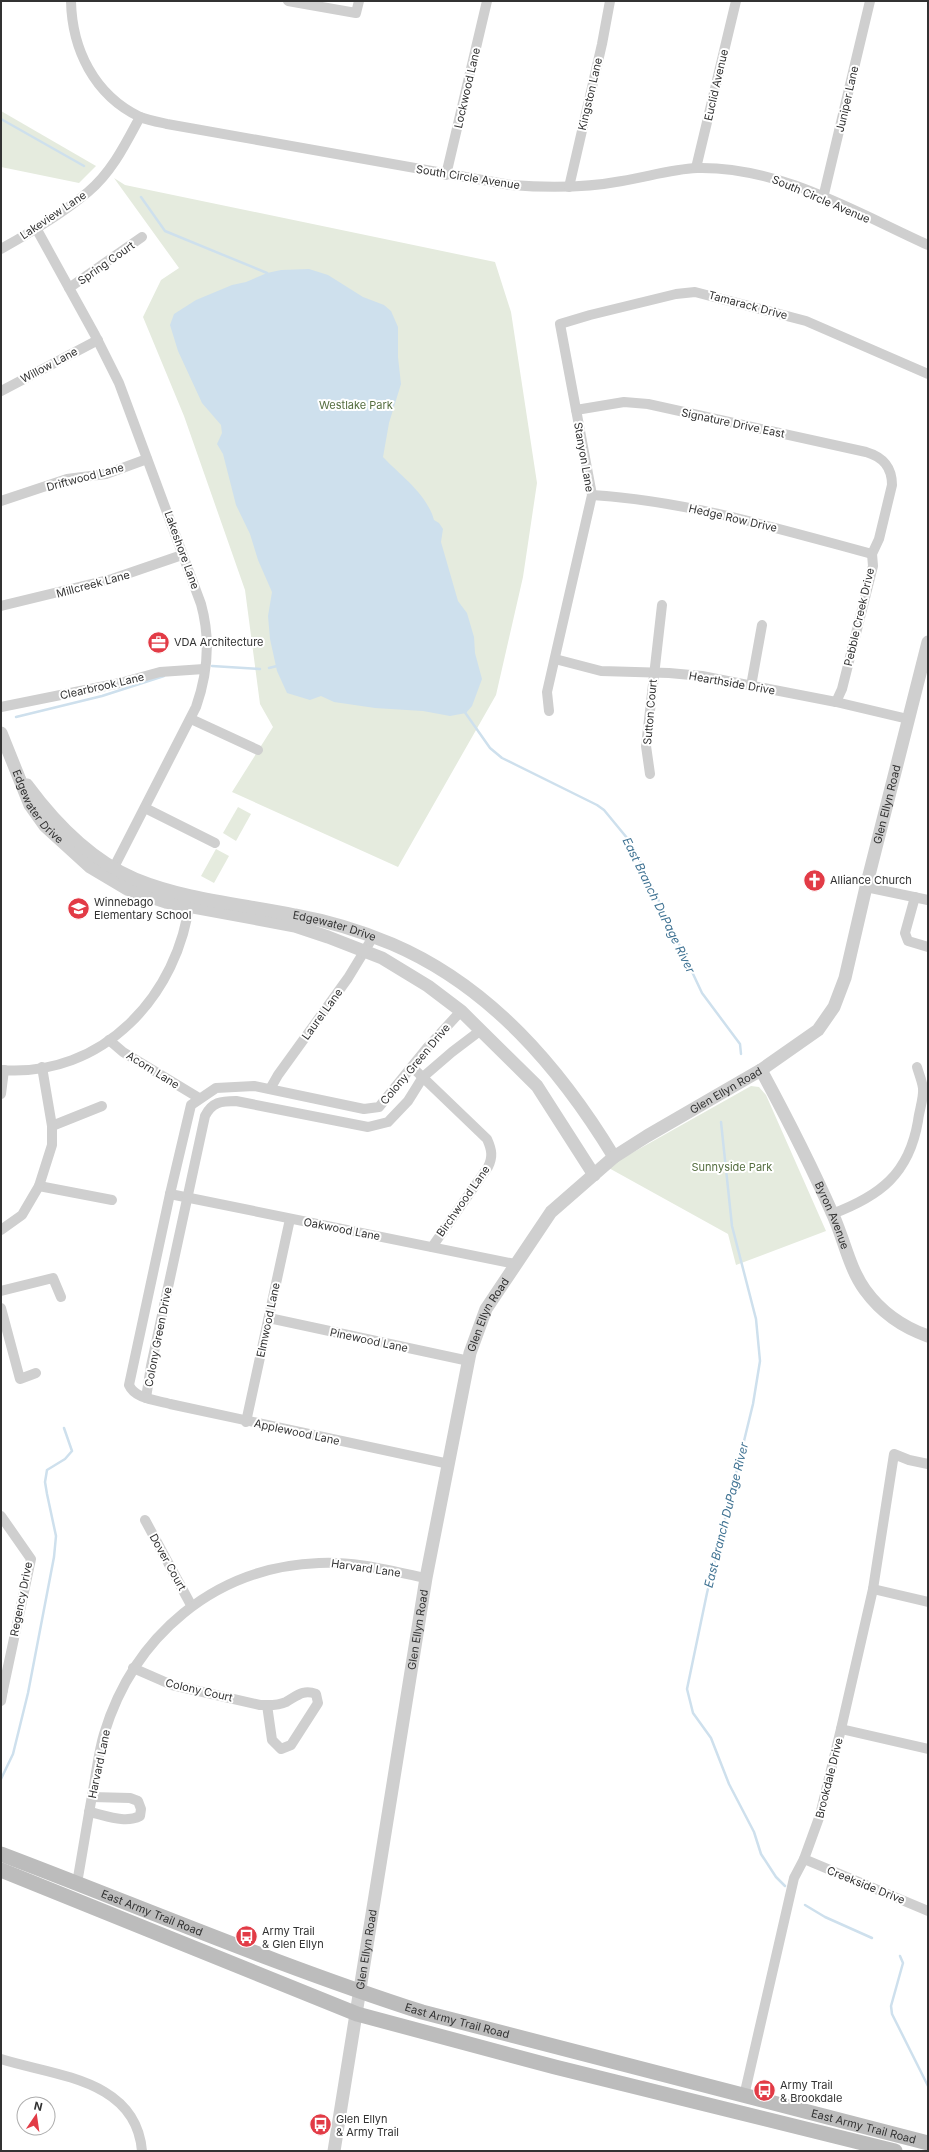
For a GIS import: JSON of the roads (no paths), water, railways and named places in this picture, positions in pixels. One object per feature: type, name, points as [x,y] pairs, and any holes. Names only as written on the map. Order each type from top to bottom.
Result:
[{"type":"main road","name":"East Army Trail Road","points":[[1,1854],[215,1938],[360,1992],[422,2012],[928,2143]]},
{"type":"main road","name":"East Army Trail Road","points":[[1,1870],[357,2014],[556,2067],[895,2151]]},
{"type":"main road","points":[[738,2112],[750,2098]]},
{"type":"street","name":"South Circle Avenue","points":[[71,1],[73,32],[87,69],[111,96],[140,117],[167,124],[446,175],[511,185],[569,187],[623,181],[696,168],[730,170],[759,174],[788,183],[928,245]]},
{"type":"street","points":[[288,1],[356,13],[359,1]]},
{"type":"street","name":"Lockwood Lane","points":[[446,175],[487,1]]},
{"type":"street","name":"Kingston Lane","points":[[569,187],[602,44],[610,1]]},
{"type":"street","name":"Euclid Avenue","points":[[696,168],[736,1]]},
{"type":"street","name":"Juniper Lane","points":[[823,198],[870,1]]},
{"type":"street","name":"Lakeview Lane","points":[[1,249],[36,228],[88,192],[114,162],[140,117]]},
{"type":"street","name":"Lakeshore Lane","points":[[36,228],[120,383],[205,616],[208,656],[204,668],[204,683],[191,719],[111,873]]},
{"type":"street","name":"Spring Court","points":[[69,288],[142,238]]},
{"type":"street","name":"Tamarack Drive","points":[[560,324],[590,315],[625,308],[676,294],[695,292],[806,321],[928,374]]},
{"type":"street","name":"Stanyon Lane","points":[[549,711],[547,692],[592,495],[560,324]]},
{"type":"street","name":"Willow Lane","points":[[1,391],[98,340]]},
{"type":"street","name":"Signature Drive East","points":[[576,410],[624,402],[648,404],[866,452],[874,454],[887,463]]},
{"type":"street","name":"Driftwood Lane","points":[[1,501],[67,480],[106,474],[147,459]]},
{"type":"street","name":"Pebble Creek Drive","points":[[836,702],[842,689],[873,566],[872,554],[879,539],[892,485],[892,476],[887,463]]},
{"type":"street","name":"Hedge Row Drive","points":[[592,495],[660,502],[785,530],[872,554]]},
{"type":"street","name":"Millcreek Lane","points":[[1,606],[112,579],[182,555]]},
{"type":"street","name":"Sutton Court","points":[[650,774],[646,746],[662,605]]},
{"type":"street","points":[[751,686],[762,626]]},
{"type":"street","name":"Glen Ellyn Road","points":[[334,2151],[426,1578],[468,1361],[486,1309],[551,1212],[614,1157],[647,1136],[762,1070],[818,1030],[834,1007],[846,978],[866,888],[928,642]]},
{"type":"street","name":"Hearthside Drive","points":[[555,659],[601,671],[702,676],[836,702],[908,719]]},
{"type":"street","name":"Clearbrook Lane","points":[[1,707],[120,683],[160,672],[204,668]]},
{"type":"street","points":[[191,719],[258,750]]},
{"type":"street","name":"Edgewater Drive","points":[[1,733],[30,805],[46,826],[90,867],[111,873],[127,889],[166,902],[190,902],[331,923],[391,943],[425,960],[462,983],[512,1024],[552,1068],[600,1134],[614,1157]]},
{"type":"street","points":[[145,808],[215,843]]},
{"type":"street","points":[[866,888],[928,900]]},
{"type":"street","points":[[915,898],[905,933],[908,941],[928,946]]},
{"type":"street","points":[[1,1094],[3,1070],[42,1067],[79,1057],[109,1040],[138,1015],[163,982],[177,953],[190,902]]},
{"type":"street","name":"Edgewater Drive","points":[[190,902],[295,926],[365,950],[428,986],[461,1011],[537,1086],[594,1175]]},
{"type":"street","name":"Laurel Lane","points":[[270,1089],[348,978],[373,937]]},
{"type":"street","name":"Colony Green Drive","points":[[461,1011],[412,1067],[380,1107],[364,1109],[254,1086],[216,1088],[199,1098],[191,1105],[129,1384],[132,1391],[146,1398],[151,1366],[205,1116],[211,1105],[223,1101],[236,1101],[368,1127],[388,1122],[408,1100],[423,1077],[481,1030]]},
{"type":"street","name":"Acorn Lane","points":[[109,1040],[123,1052],[199,1098]]},
{"type":"street","points":[[1,1230],[22,1215],[39,1186],[52,1145],[52,1126],[42,1067]]},
{"type":"street","name":"Birchwood Lane","points":[[412,1067],[488,1139],[492,1157],[488,1167],[432,1247]]},
{"type":"street","points":[[832,1214],[867,1199],[892,1180],[904,1164],[912,1147],[923,1088],[917,1067]]},
{"type":"street","name":"Byron Avenue","points":[[762,1070],[794,1131],[832,1214],[858,1278],[865,1290],[893,1319],[916,1332],[928,1336]]},
{"type":"street","points":[[52,1126],[102,1106]]},
{"type":"street","points":[[39,1186],[112,1200]]},
{"type":"street","name":"Oakwood Lane","points":[[170,1194],[515,1264]]},
{"type":"street","name":"Elmwood Lane","points":[[246,1422],[290,1219]]},
{"type":"street","points":[[1,1291],[53,1278],[61,1297]]},
{"type":"street","points":[[1,1308],[4,1334],[20,1379],[36,1373]]},
{"type":"street","name":"Pinewood Lane","points":[[269,1318],[468,1361]]},
{"type":"street","name":"Applewood Lane","points":[[146,1398],[246,1422],[449,1464]]},
{"type":"street","name":"Brookdale Drive","points":[[750,2098],[794,1878],[804,1859],[820,1815],[873,1589],[894,1454],[909,1460],[928,1464]]},
{"type":"street","name":"Regency Drive","points":[[1,1516],[31,1559],[1,1701]]},
{"type":"street","name":"Dover Court","points":[[145,1520],[192,1605]]},
{"type":"street","name":"Harvard Lane","points":[[78,1883],[103,1735],[115,1701],[133,1668],[159,1635],[192,1605],[245,1578],[287,1566],[319,1563],[347,1564],[426,1578]]},
{"type":"street","points":[[873,1589],[928,1602]]},
{"type":"street","name":"Colony Court","points":[[133,1668],[172,1686],[267,1705],[285,1703],[298,1694],[308,1691],[316,1694],[318,1704],[290,1745],[281,1749],[272,1740],[267,1705]]},
{"type":"street","points":[[841,1729],[928,1749]]},
{"type":"street","points":[[89,1812],[126,1819],[133,1819],[140,1816],[141,1809],[138,1801],[130,1798],[92,1797]]},
{"type":"street","name":"Creekside Drive","points":[[804,1859],[928,1911]]},
{"type":"street","points":[[1,2059],[92,2084],[108,2092],[127,2111],[136,2127],[142,2151]]},
{"type":"water","points":[[309,269],[328,275],[363,297],[384,305],[391,311],[398,327],[398,357],[401,384],[389,423],[383,457],[420,494],[431,511],[434,520],[439,523],[443,529],[441,542],[458,601],[467,613],[474,637],[475,653],[482,679],[472,706],[466,713],[450,716],[423,711],[375,708],[334,702],[321,696],[310,700],[287,693],[277,671],[270,639],[268,616],[272,592],[258,560],[250,534],[236,505],[223,454],[217,444],[222,433],[221,425],[202,403],[178,351],[170,325],[174,314],[196,300],[232,285],[246,282],[267,273],[281,270]]},
{"type":"waterway","points":[[1,119],[84,166]]},
{"type":"waterway","points":[[141,197],[165,231],[267,273],[268,275]]},
{"type":"waterway","points":[[212,666],[260,669]]},
{"type":"waterway","points":[[269,668],[277,666]]},
{"type":"waterway","points":[[16,717],[102,696],[164,676]]},
{"type":"waterway","name":"East Branch DuPage River","points":[[464,711],[490,748],[502,758],[597,805],[604,810],[632,844],[702,993],[740,1044],[741,1054]]},
{"type":"waterway","name":"East Branch DuPage River","points":[[721,1122],[732,1226],[756,1319],[760,1361],[753,1404],[707,1593],[687,1689],[693,1713],[711,1738],[729,1784],[754,1832],[761,1854],[776,1877],[785,1886]]},
{"type":"waterway","points":[[1,1779],[13,1754],[28,1693],[54,1557],[56,1536],[45,1482],[47,1470],[65,1459],[72,1451],[64,1428]]},
{"type":"waterway","name":"East Branch DuPage River","points":[[805,1905],[825,1917],[872,1938]]},
{"type":"waterway","name":"East Branch DuPage River","points":[[900,1956],[903,1963],[891,2006],[892,2014],[928,2086]]},
{"type":"place","name":"VDA Architecture","points":[[158,642]]},
{"type":"place","name":"Alliance Church","points":[[814,880]]},
{"type":"place","name":"Winnebago Elementary School","points":[[78,908]]},
{"type":"place","name":"Army Trail & Glen Ellyn","points":[[246,1937]]},
{"type":"place","name":"Army Trail & Brookdale","points":[[765,2091]]},
{"type":"place","name":"Glen Ellyn & Army Trail","points":[[321,2125]]},
{"type":"park label","name":"Westlake Park","points":[[356,405]]},
{"type":"park label","name":"Sunnyside Park","points":[[732,1167]]}]
